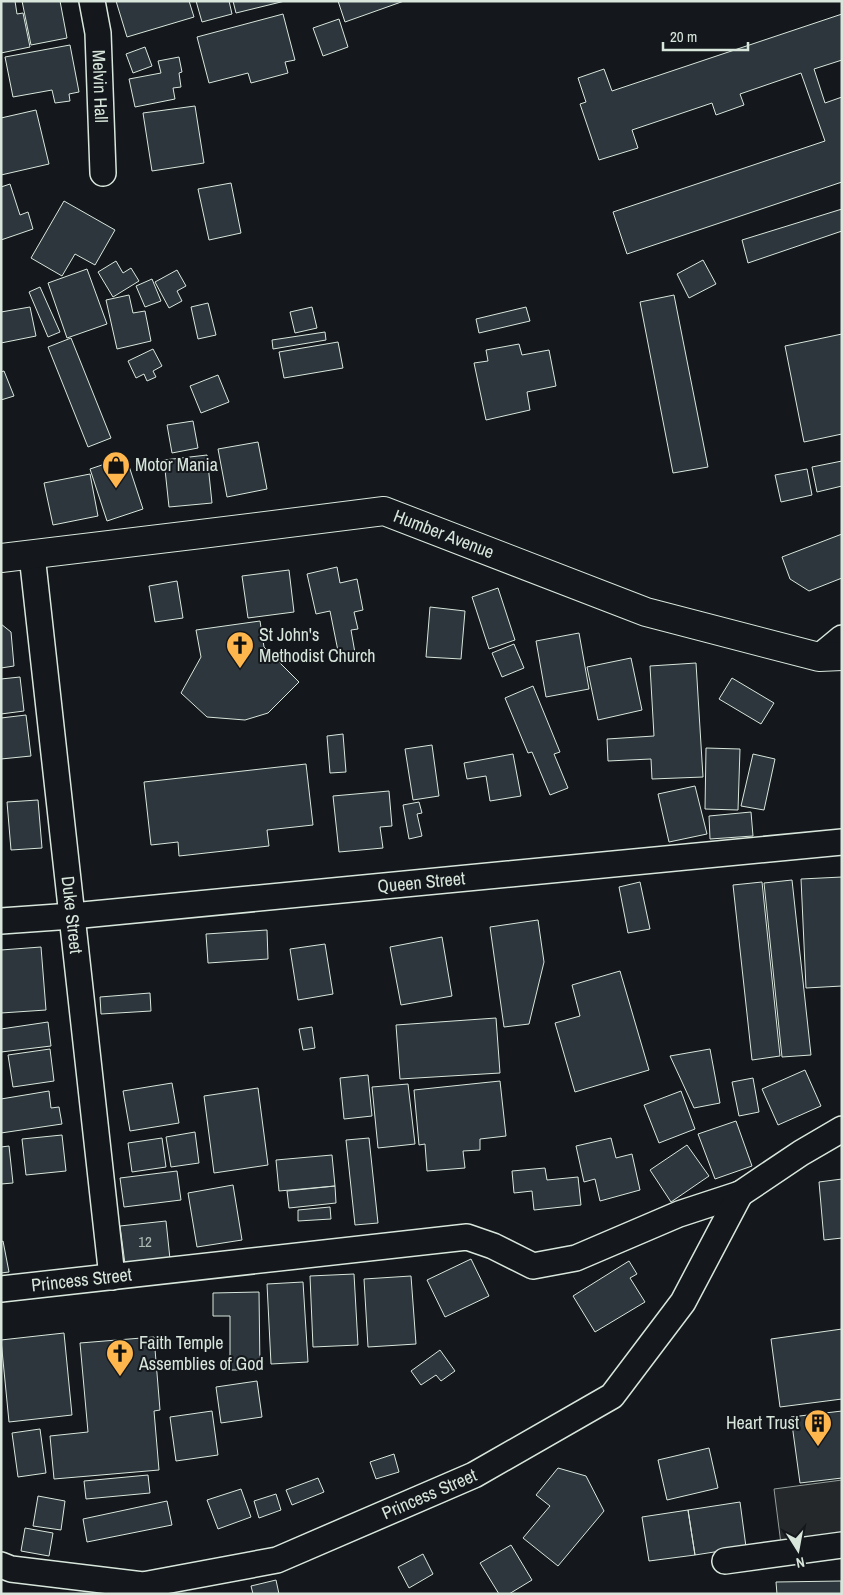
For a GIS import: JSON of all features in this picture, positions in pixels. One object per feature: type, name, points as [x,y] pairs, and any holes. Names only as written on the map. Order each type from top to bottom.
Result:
[{"type":"main road","name":"Humber Avenue","points":[[1,558],[384,511],[646,612],[830,656]]},
{"type":"street","name":"Melvin Hall","points":[[92,1],[98,33],[103,173]]},
{"type":"street","name":"Duke Street","points":[[32,555],[112,1277]]},
{"type":"street","points":[[830,656],[842,638]]},
{"type":"street","name":"Queen Street","points":[[1,921],[72,916],[842,842]]},
{"type":"street","name":"Princess Street","points":[[1,1289],[467,1237],[493,1246],[533,1266],[576,1258],[679,1214],[740,1194],[801,1152],[842,1129]]},
{"type":"street","name":"Princess Street","points":[[1,1565],[11,1569],[143,1585],[267,1562],[277,1560],[474,1475],[612,1396],[683,1302],[740,1194]]},
{"type":"street","points":[[725,1561],[842,1545]]},
{"type":"shaded area","points":[[842,1480],[842,1536],[781,1544],[774,1489]]},
{"type":"building","points":[[1,1],[15,1],[17,14],[23,13],[30,47],[1,53]]},
{"type":"building","points":[[22,1],[60,1],[67,38],[31,45]]},
{"type":"building","points":[[116,1],[189,1],[194,17],[127,37]]},
{"type":"building","points":[[196,1],[229,1],[232,14],[202,22]]},
{"type":"building","points":[[233,1],[285,1],[236,13]]},
{"type":"building","points":[[338,1],[404,1],[345,22]]},
{"type":"building","points":[[283,14],[295,60],[285,62],[288,73],[251,83],[248,73],[209,83],[197,37]]},
{"type":"building","points":[[842,14],[842,60],[814,69],[825,103],[842,97],[842,182],[627,254],[613,212],[825,141],[801,73],[740,94],[744,105],[716,115],[712,103],[632,130],[638,148],[599,160],[580,104],[586,102],[578,78],[604,69],[612,91]]},
{"type":"building","points":[[339,19],[348,47],[323,56],[313,28]]},
{"type":"building","points":[[70,45],[79,92],[69,94],[70,101],[55,103],[52,90],[13,97],[5,57]]},
{"type":"building","points":[[145,47],[152,66],[133,73],[126,54]]},
{"type":"building","points":[[179,57],[182,72],[179,73],[181,87],[173,88],[175,99],[135,107],[129,79],[161,73],[158,61]]},
{"type":"building","points":[[195,106],[204,163],[152,171],[143,113]]},
{"type":"building","points":[[36,110],[49,164],[1,175],[1,118]]},
{"type":"building","points":[[231,183],[241,233],[209,240],[198,189]]},
{"type":"building","points":[[10,184],[20,215],[28,212],[33,229],[1,240],[1,187]]},
{"type":"building","points":[[64,201],[115,230],[95,265],[75,254],[62,276],[31,258]]},
{"type":"building","points":[[842,209],[842,231],[748,263],[742,240]]},
{"type":"building","points":[[703,260],[716,284],[689,298],[677,274]]},
{"type":"building","points":[[116,261],[123,273],[131,268],[139,281],[113,297],[98,272]]},
{"type":"building","points":[[87,269],[107,324],[67,338],[48,283]]},
{"type":"building","points":[[177,270],[186,286],[177,291],[182,301],[169,308],[155,282]]},
{"type":"building","points":[[152,279],[161,301],[145,307],[136,286]]},
{"type":"building","points":[[40,287],[60,332],[48,337],[29,292]]},
{"type":"building","points":[[129,295],[133,313],[145,311],[151,341],[117,349],[106,300]]},
{"type":"building","points":[[674,295],[708,467],[673,473],[640,302]]},
{"type":"building","points":[[208,303],[216,335],[198,339],[191,307]]},
{"type":"building","points":[[30,307],[36,336],[1,343],[1,312]]},
{"type":"building","points":[[312,307],[317,328],[295,333],[290,312]]},
{"type":"building","points":[[526,307],[530,321],[479,333],[476,319]]},
{"type":"building","points":[[325,332],[326,340],[273,349],[272,340]]},
{"type":"building","points":[[842,334],[842,434],[804,442],[785,346]]},
{"type":"building","points":[[71,338],[111,438],[88,447],[48,347]]},
{"type":"building","points":[[338,342],[343,368],[284,378],[279,352]]},
{"type":"building","points":[[519,344],[522,355],[549,350],[556,386],[527,392],[530,410],[486,420],[474,363],[488,361],[486,350]]},
{"type":"building","points":[[153,349],[162,366],[153,371],[156,377],[147,381],[144,374],[136,378],[128,361]]},
{"type":"building","points":[[4,371],[14,396],[1,400],[1,372]]},
{"type":"building","points":[[218,375],[229,402],[201,413],[190,386]]},
{"type":"building","points":[[193,421],[198,448],[172,453],[167,425]]},
{"type":"building","points":[[258,442],[267,489],[227,497],[218,449]]},
{"type":"building","points":[[207,455],[212,503],[169,507],[164,460]]},
{"type":"building","name":"Motor Mania","points":[[126,457],[143,509],[107,521],[90,469]]},
{"type":"building","points":[[842,461],[842,486],[817,492],[812,467]]},
{"type":"building","points":[[807,469],[812,495],[781,502],[775,475]]},
{"type":"building","points":[[90,474],[98,516],[53,525],[44,483]]},
{"type":"building","points":[[842,534],[842,578],[809,591],[790,579],[782,557]]},
{"type":"building","points":[[337,567],[340,583],[357,579],[363,610],[354,612],[358,629],[351,630],[355,653],[339,656],[330,611],[316,614],[307,574]]},
{"type":"building","points":[[289,570],[294,612],[248,618],[242,576]]},
{"type":"building","points":[[177,581],[183,618],[155,622],[149,586]]},
{"type":"building","points":[[498,588],[515,640],[489,649],[472,597]]},
{"type":"building","points":[[430,607],[465,611],[461,659],[426,657]]},
{"type":"building","name":"St John's Methodist Church","points":[[260,621],[264,647],[299,682],[268,713],[245,720],[207,717],[181,693],[201,657],[196,630]]},
{"type":"building","points":[[1,624],[11,632],[14,666],[1,668]]},
{"type":"building","points":[[579,633],[589,689],[546,697],[536,641]]},
{"type":"building","points":[[514,644],[524,668],[502,677],[492,653]]},
{"type":"building","points":[[631,658],[642,710],[598,720],[587,667]]},
{"type":"building","points":[[696,663],[703,777],[652,779],[651,759],[608,761],[607,739],[654,736],[650,666]]},
{"type":"building","points":[[20,677],[24,711],[1,714],[1,679]]},
{"type":"building","points":[[732,678],[774,703],[761,724],[719,699]]},
{"type":"building","points":[[533,686],[560,752],[554,754],[568,788],[550,795],[532,752],[528,753],[505,698]]},
{"type":"building","points":[[26,715],[31,756],[1,759],[1,718]]},
{"type":"building","points":[[343,734],[346,772],[330,773],[327,736]]},
{"type":"building","points":[[432,745],[439,796],[413,800],[405,749]]},
{"type":"building","points":[[706,748],[740,749],[738,810],[705,809]]},
{"type":"building","points":[[513,754],[521,796],[490,801],[486,776],[467,779],[464,763]]},
{"type":"building","points":[[753,754],[775,759],[764,810],[741,806]]},
{"type":"building","points":[[306,764],[313,825],[267,830],[269,846],[179,856],[178,842],[151,845],[144,782]]},
{"type":"building","points":[[695,786],[707,834],[669,842],[658,794]]},
{"type":"building","points":[[389,791],[392,826],[380,827],[383,848],[339,852],[333,796]]},
{"type":"building","points":[[38,800],[42,848],[11,850],[7,802]]},
{"type":"building","points":[[419,802],[422,813],[417,814],[422,836],[409,839],[403,805]]},
{"type":"building","points":[[751,812],[753,836],[710,839],[709,816]]},
{"type":"building","points":[[842,877],[842,986],[806,988],[801,879]]},
{"type":"building","points":[[792,880],[811,1055],[782,1057],[764,883]]},
{"type":"building","points":[[640,882],[650,929],[628,933],[619,887]]},
{"type":"building","points":[[762,882],[780,1056],[752,1060],[733,885]]},
{"type":"building","points":[[538,920],[544,962],[529,1024],[504,1027],[490,927]]},
{"type":"building","points":[[267,930],[268,959],[208,963],[206,934]]},
{"type":"building","points":[[442,937],[452,996],[401,1005],[390,947]]},
{"type":"building","points":[[325,944],[333,994],[298,1000],[290,949]]},
{"type":"building","points":[[41,947],[46,1010],[1,1013],[1,950]]},
{"type":"building","points":[[620,971],[649,1070],[575,1092],[555,1023],[580,1016],[572,985]]},
{"type":"building","points":[[150,993],[151,1011],[101,1014],[100,997]]},
{"type":"building","points":[[496,1018],[500,1073],[400,1079],[396,1025]]},
{"type":"building","points":[[48,1022],[51,1046],[1,1052],[1,1029]]},
{"type":"building","points":[[312,1027],[315,1048],[303,1050],[299,1029]]},
{"type":"building","points":[[50,1049],[54,1081],[13,1087],[8,1055]]},
{"type":"building","points":[[710,1049],[720,1103],[694,1108],[670,1056]]},
{"type":"building","points":[[805,1070],[821,1106],[778,1125],[762,1089]]},
{"type":"building","points":[[368,1075],[372,1116],[344,1119],[340,1078]]},
{"type":"building","points":[[753,1078],[759,1112],[739,1116],[732,1082]]},
{"type":"building","points":[[500,1081],[506,1136],[480,1139],[480,1150],[463,1151],[465,1168],[427,1171],[425,1144],[419,1145],[414,1090]]},
{"type":"building","points":[[172,1083],[179,1123],[130,1131],[123,1091]]},
{"type":"building","points":[[408,1084],[415,1144],[378,1148],[372,1087]]},
{"type":"building","points":[[258,1088],[268,1165],[214,1173],[204,1096]]},
{"type":"building","points":[[49,1091],[51,1108],[59,1107],[62,1124],[1,1133],[1,1099]]},
{"type":"building","points":[[681,1091],[695,1129],[659,1143],[644,1105]]},
{"type":"building","points":[[736,1121],[752,1166],[715,1179],[698,1134]]},
{"type":"building","points":[[195,1132],[199,1163],[171,1167],[166,1137]]},
{"type":"building","points":[[62,1135],[66,1171],[26,1175],[22,1139]]},
{"type":"building","points":[[162,1138],[166,1167],[132,1172],[128,1143]]},
{"type":"building","points":[[369,1138],[378,1223],[355,1225],[346,1140]]},
{"type":"building","points":[[611,1138],[616,1158],[632,1154],[640,1190],[600,1201],[595,1179],[584,1182],[576,1146]]},
{"type":"building","points":[[687,1145],[709,1176],[671,1202],[650,1170]]},
{"type":"building","points":[[9,1146],[13,1183],[1,1184],[1,1147]]},
{"type":"building","points":[[332,1155],[335,1186],[279,1191],[276,1160]]},
{"type":"building","points":[[545,1168],[547,1180],[578,1177],[581,1205],[534,1210],[532,1191],[514,1193],[512,1171]]},
{"type":"building","points":[[177,1171],[181,1200],[124,1207],[120,1178]]},
{"type":"building","points":[[842,1179],[842,1238],[824,1240],[819,1182]]},
{"type":"building","points":[[233,1185],[242,1240],[197,1247],[188,1193]]},
{"type":"building","points":[[335,1186],[336,1203],[289,1208],[287,1191]]},
{"type":"building","points":[[330,1207],[331,1219],[298,1221],[298,1210]]},
{"type":"building","points":[[166,1221],[170,1259],[125,1264],[120,1226]]},
{"type":"building","points":[[3,1241],[9,1272],[1,1273],[1,1242]]},
{"type":"building","points":[[471,1259],[489,1296],[445,1317],[427,1280]]},
{"type":"building","points":[[629,1261],[637,1274],[630,1278],[645,1302],[595,1332],[573,1296]]},
{"type":"building","points":[[354,1274],[358,1345],[313,1347],[310,1276]]},
{"type":"building","points":[[411,1276],[416,1344],[368,1347],[364,1279]]},
{"type":"building","points":[[303,1282],[308,1362],[271,1364],[267,1284]]},
{"type":"building","points":[[259,1292],[260,1370],[230,1370],[230,1316],[213,1316],[213,1293]]},
{"type":"building","points":[[842,1329],[842,1399],[780,1407],[771,1339]]},
{"type":"building","points":[[64,1333],[72,1415],[9,1422],[1,1340]]},
{"type":"building","name":"Faith Temple Assemblies of God","points":[[154,1337],[160,1410],[154,1411],[159,1470],[54,1479],[50,1436],[88,1432],[80,1343]]},
{"type":"building","points":[[440,1350],[455,1371],[441,1381],[436,1375],[421,1385],[411,1371]]},
{"type":"building","points":[[257,1381],[262,1417],[221,1423],[216,1387]]},
{"type":"building","points":[[212,1411],[218,1455],[176,1461],[170,1417]]},
{"type":"building","name":"Heart Trust","points":[[842,1411],[842,1478],[800,1483],[791,1417]]},
{"type":"building","points":[[40,1429],[46,1473],[18,1477],[12,1433]]},
{"type":"building","points":[[709,1448],[718,1488],[667,1500],[658,1460]]},
{"type":"building","points":[[394,1454],[399,1472],[376,1479],[370,1462]]},
{"type":"building","points":[[558,1468],[586,1476],[604,1511],[558,1566],[523,1538],[550,1506],[536,1495]]},
{"type":"building","points":[[148,1475],[150,1493],[86,1499],[84,1481]]},
{"type":"building","points":[[318,1478],[324,1492],[292,1505],[286,1490]]},
{"type":"building","points":[[241,1489],[251,1517],[218,1529],[207,1500]]},
{"type":"building","points":[[276,1494],[281,1510],[259,1518],[254,1501]]},
{"type":"building","points":[[38,1496],[65,1501],[61,1530],[33,1526]]},
{"type":"building","points":[[167,1501],[172,1525],[87,1542],[83,1519]]},
{"type":"building","points":[[740,1502],[746,1547],[695,1555],[688,1510]]},
{"type":"building","points":[[688,1510],[695,1555],[649,1561],[642,1517]]},
{"type":"building","points":[[25,1528],[53,1533],[49,1556],[21,1551]]},
{"type":"building","points":[[511,1545],[532,1580],[509,1594],[499,1594],[480,1563]]},
{"type":"building","points":[[423,1554],[433,1574],[409,1588],[398,1567]]},
{"type":"building","points":[[276,1580],[279,1594],[253,1594],[251,1586]]},
{"type":"building","points":[[841,1581],[841,1594],[777,1594],[776,1582]]},
{"type":"place","name":"Motor Mania","points":[[116,489]]},
{"type":"place","name":"St John's Methodist Church","points":[[240,669]]},
{"type":"place","name":"Faith Temple Assemblies of God","points":[[120,1377]]},
{"type":"place","name":"Heart Trust","points":[[818,1447]]}]
